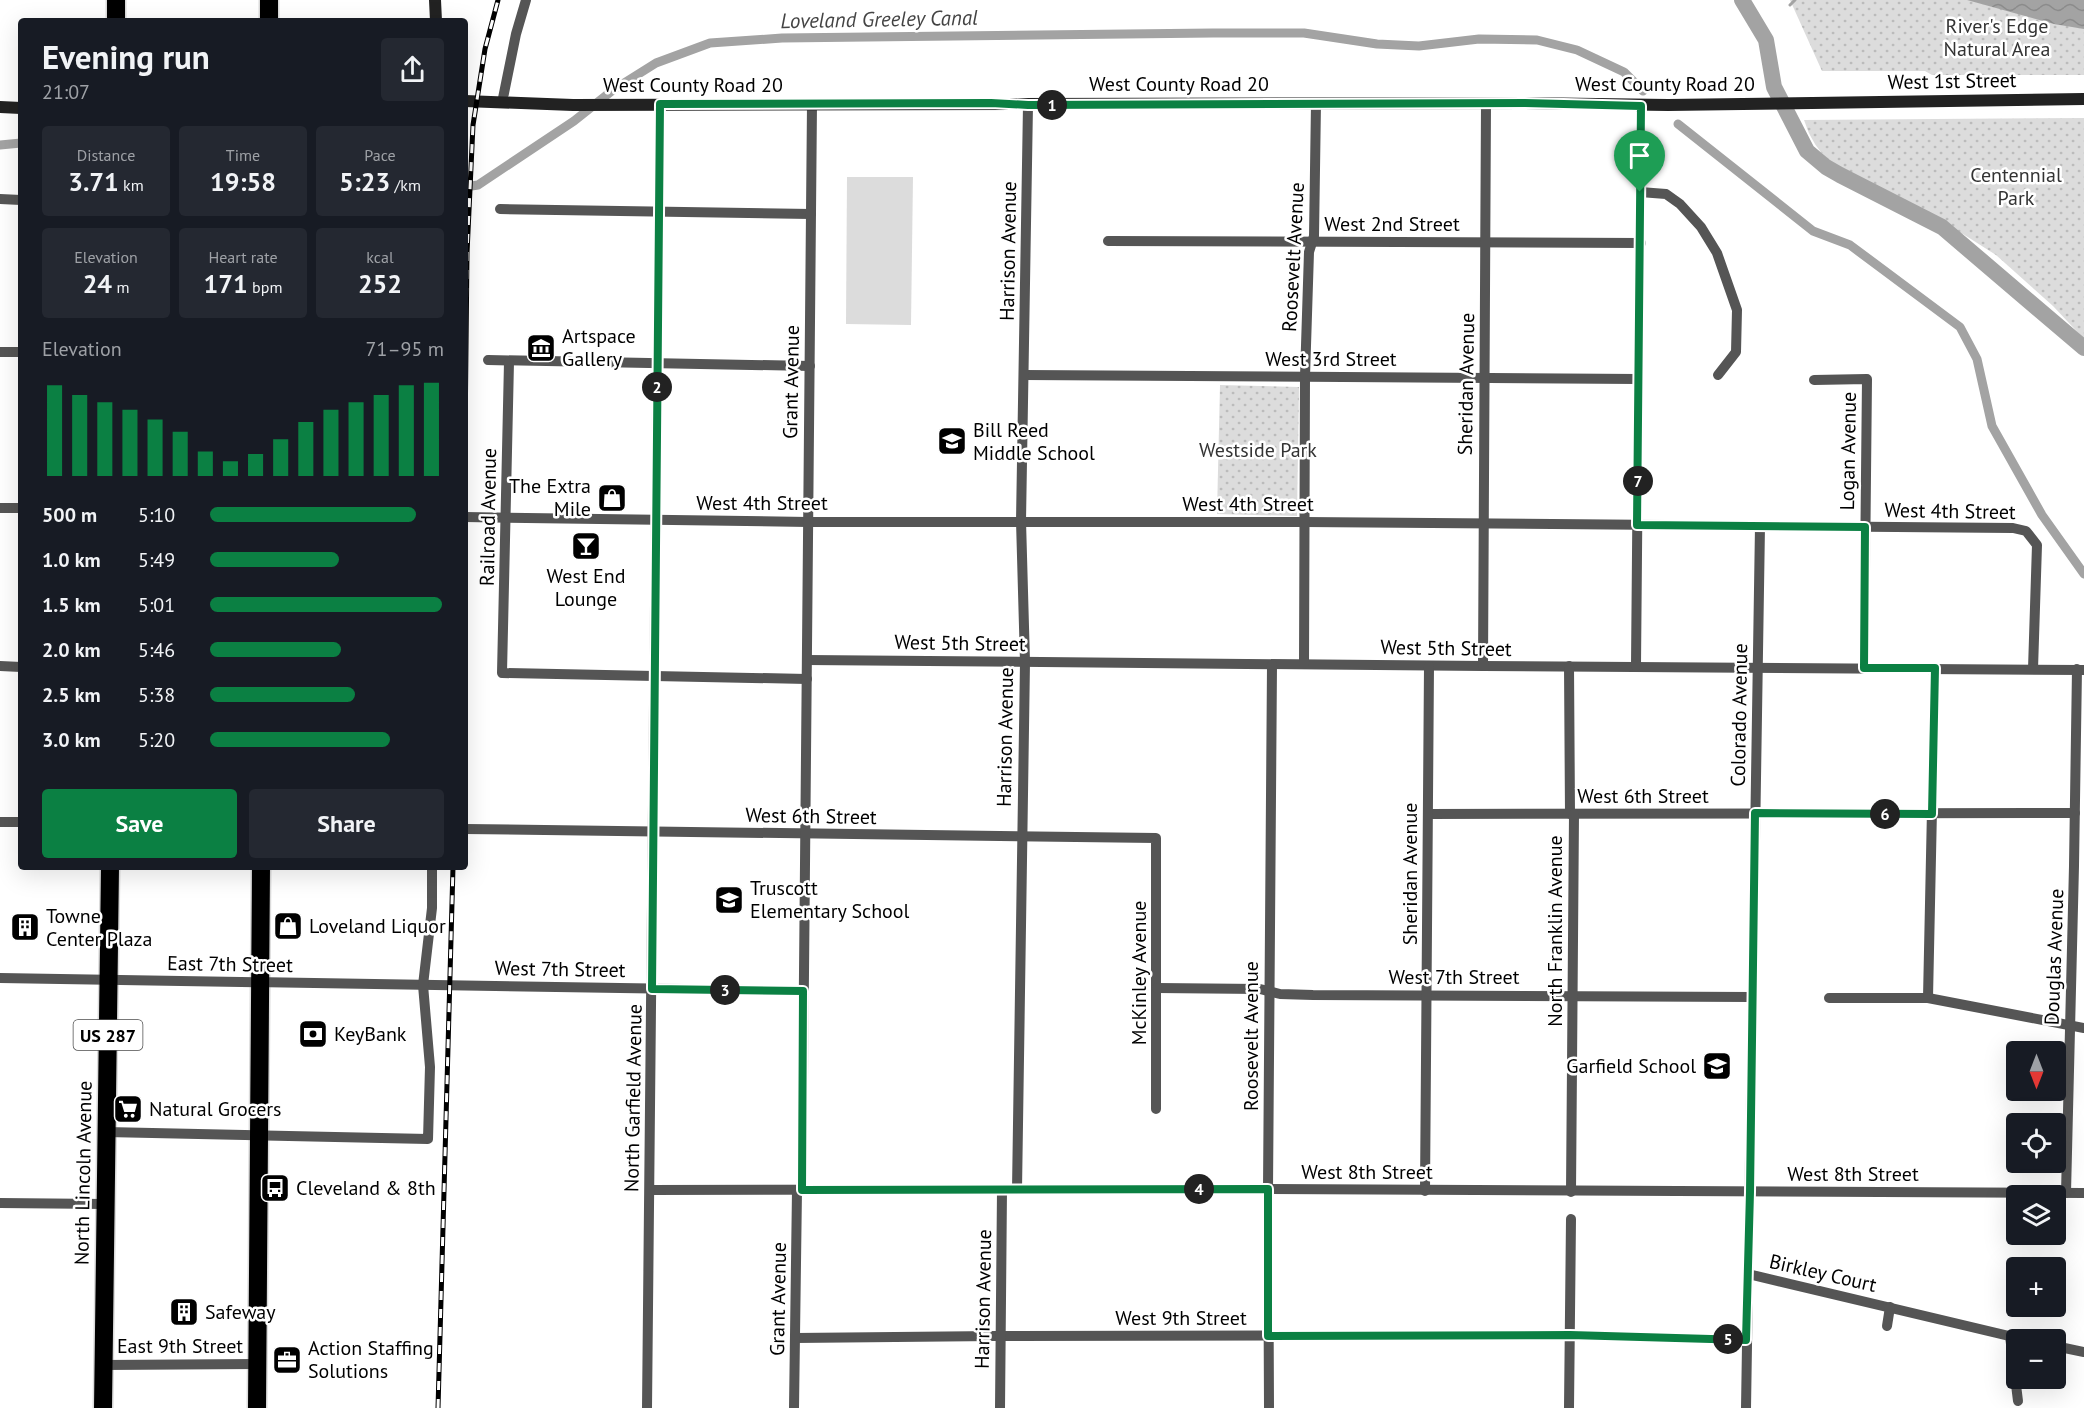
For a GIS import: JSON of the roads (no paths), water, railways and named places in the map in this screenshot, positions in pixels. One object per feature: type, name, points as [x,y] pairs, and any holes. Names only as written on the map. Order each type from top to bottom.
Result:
[{"type":"highway","points":[[116,0],[116,18]]},
{"type":"highway","points":[[268,18],[269,0]]},
{"type":"highway","name":"North Lincoln Avenue","points":[[103,1408],[110,870]]},
{"type":"highway","points":[[257,1408],[261,870]]},
{"type":"main road","points":[[435,0],[436,18]]},
{"type":"main road","name":"West 1st Street","points":[[1821,103],[2084,99]]},
{"type":"main road","name":"West County Road 20","points":[[468,101],[573,105],[1486,103],[1641,106],[1821,103]]},
{"type":"main road","points":[[0,108],[18,108]]},
{"type":"street","points":[[502,103],[516,34],[526,0]]},
{"type":"street","name":"Roosevelt Avenue","points":[[1304,664],[1305,377],[1309,252],[1315,222],[1316,103]]},
{"type":"street","name":"Sheridan Avenue","points":[[1483,666],[1486,103]]},
{"type":"street","name":"North Garfield Avenue","points":[[647,1408],[660,104]]},
{"type":"street","name":"Grant Avenue","points":[[794,1408],[803,991],[812,104]]},
{"type":"street","name":"Harrison Avenue","points":[[1017,1190],[1025,662],[1021,521],[1028,105]]},
{"type":"street","points":[[1636,666],[1641,106]]},
{"type":"street","points":[[1640,192],[1666,194],[1680,204],[1701,226],[1718,253],[1737,310],[1736,352],[1718,375]]},
{"type":"street","points":[[0,199],[18,200]]},
{"type":"street","points":[[500,209],[811,214]]},
{"type":"street","name":"West 2nd Street","points":[[1108,241],[1641,243]]},
{"type":"street","points":[[0,352],[18,352]]},
{"type":"street","points":[[488,360],[810,366]]},
{"type":"street","name":"Railroad Avenue","points":[[509,362],[502,673],[654,676]]},
{"type":"street","name":"West 3rd Street","points":[[1024,375],[1638,379]]},
{"type":"street","name":"Logan Avenue","points":[[1814,380],[1867,379],[1864,668]]},
{"type":"street","points":[[0,508],[18,508]]},
{"type":"street","name":"West 4th Street","points":[[468,517],[808,522],[1305,522],[2013,528],[2021,529],[2029,534],[2037,545],[2033,669]]},
{"type":"street","name":"Colorado Avenue","points":[[1746,1408],[1760,526]]},
{"type":"street","name":"West 5th Street","points":[[807,660],[2080,670]]},
{"type":"street","name":"Roosevelt Avenue","points":[[1269,1407],[1268,1189],[1272,664]]},
{"type":"street","points":[[0,666],[18,667]]},
{"type":"street","name":"Sheridan Avenue","points":[[1425,1191],[1429,666]]},
{"type":"street","name":"North Franklin Avenue","points":[[1569,666],[1572,814],[1571,1192]]},
{"type":"street","points":[[1928,998],[1935,668]]},
{"type":"street","points":[[2075,813],[2080,670]]},
{"type":"street","points":[[654,676],[807,679]]},
{"type":"street","name":"West 6th Street","points":[[1428,814],[2075,813]]},
{"type":"street","name":"Douglas Avenue","points":[[2066,1193],[2070,1025],[2079,866],[2075,813]]},
{"type":"street","points":[[0,822],[18,822]]},
{"type":"street","name":"West 6th Street","points":[[468,830],[1156,838]]},
{"type":"street","name":"McKinley Avenue","points":[[1156,838],[1156,1109]]},
{"type":"street","points":[[106,1132],[428,1139],[430,1067],[423,985],[432,908],[432,870]]},
{"type":"street","name":"East 7th Street","points":[[0,978],[423,985]]},
{"type":"street","name":"West 7th Street","points":[[423,985],[803,991]]},
{"type":"street","name":"West 7th Street","points":[[1157,988],[1260,989],[1280,994],[1752,997]]},
{"type":"street","points":[[1829,998],[1928,998],[2084,1028]]},
{"type":"street","name":"West 8th Street","points":[[650,1190],[1268,1189],[2006,1193]]},
{"type":"street","name":"Harrison Avenue","points":[[1000,1408],[1002,1190]]},
{"type":"street","name":"West 8th Street","points":[[2066,1193],[2084,1193]]},
{"type":"street","points":[[0,1203],[104,1204]]},
{"type":"street","points":[[1569,1408],[1571,1219]]},
{"type":"street","name":"Birkley Court","points":[[1748,1274],[2006,1335]]},
{"type":"street","name":"Birkley Court","points":[[1887,1326],[1890,1307]]},
{"type":"street","name":"West 9th Street","points":[[795,1338],[1570,1335],[1746,1340]]},
{"type":"street","points":[[2066,1348],[2084,1352]]},
{"type":"street","name":"East 9th Street","points":[[103,1365],[258,1364]]},
{"type":"street","points":[[2017,1389],[2018,1401]]},
{"type":"water","points":[[1967,0],[2084,0],[2084,29],[2054,24]]},
{"type":"waterway","points":[[1742,0],[1766,40],[1774,87],[1807,151],[1840,175],[1942,227],[2084,348]]},
{"type":"waterway","points":[[1790,5],[1795,0]]},
{"type":"waterway","name":"Loveland Greeley Canal","points":[[468,187],[478,185],[574,121],[613,90],[656,63],[710,43],[782,38],[1213,33],[1304,33],[1377,44],[1419,46],[1479,39],[1537,40],[1577,50],[1624,72],[1643,91]]},
{"type":"waterway","name":"Loveland Greeley Canal","points":[[1678,124],[1813,231],[1850,245],[1960,327],[1977,359],[1992,426],[2042,515],[2084,574]]},
{"type":"waterway","name":"Loveland Greeley Canal","points":[[0,145],[18,143]]},
{"type":"railway","points":[[468,232],[473,125],[485,49],[498,0]]},
{"type":"railway","points":[[438,1408],[453,870]]},
{"type":"place","name":"Artspace Gallery","points":[[541,348]]},
{"type":"place","name":"Bill Reed Middle School","points":[[952,441]]},
{"type":"place","name":"The Extra Mile","points":[[612,498]]},
{"type":"place","name":"West End Lounge","points":[[586,546]]},
{"type":"place","name":"Truscott Elementary School","points":[[729,900]]},
{"type":"place","name":"Loveland Liquor","points":[[288,926]]},
{"type":"place","name":"Towne Center Plaza","points":[[25,927]]},
{"type":"place","name":"KeyBank","points":[[313,1034]]},
{"type":"place","name":"Garfield School","points":[[1717,1066]]},
{"type":"place","name":"Natural Grocers","points":[[128,1109]]},
{"type":"place","name":"Cleveland & 8th","points":[[275,1188]]},
{"type":"place","name":"Safeway","points":[[184,1312]]},
{"type":"place","name":"Action Staffing Solutions","points":[[287,1360]]},
{"type":"park label","name":"River's Edge Natural Area","points":[[1997,38]]},
{"type":"park label","name":"Centennial Park","points":[[2016,186]]},
{"type":"park label","name":"Westside Park","points":[[1258,450]]}]
